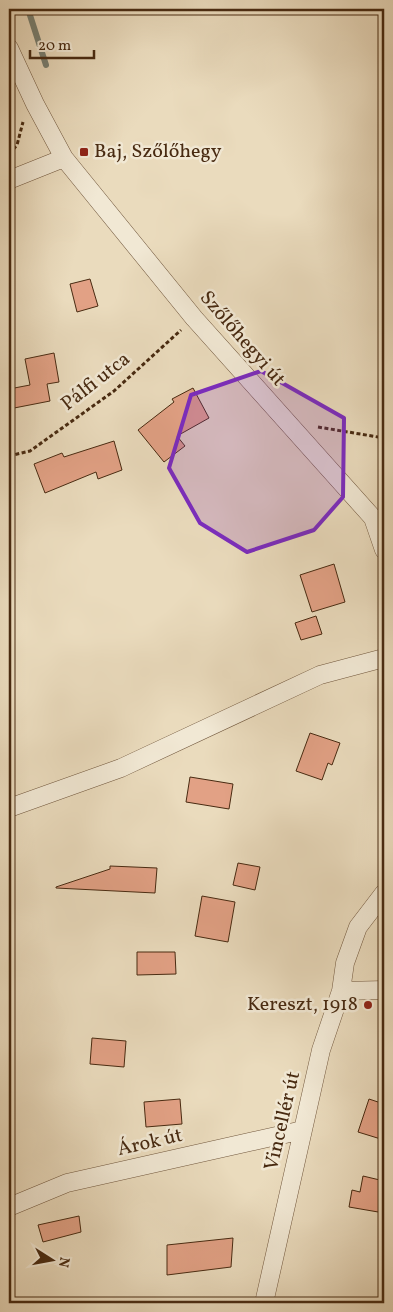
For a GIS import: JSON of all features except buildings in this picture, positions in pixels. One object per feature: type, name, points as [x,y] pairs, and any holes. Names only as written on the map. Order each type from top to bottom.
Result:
[{"type":"street","name":"Szőlőhegyi út","points":[[9,48],[35,104],[64,158],[194,318],[373,518],[384,550]]},
{"type":"street","points":[[9,180],[64,158]]},
{"type":"street","points":[[9,808],[121,768],[320,675],[384,658]]},
{"type":"street","name":"Vincellér út","points":[[264,1303],[321,1050],[341,991],[345,964],[358,927],[384,894]]},
{"type":"street","points":[[341,991],[384,990]]},
{"type":"street","name":"Árok út","points":[[9,1208],[66,1183],[303,1130]]},
{"type":"path","name":"Pálfi utca","points":[[9,456],[30,451],[114,390],[194,318]]},
{"type":"path","points":[[288,423],[384,438]]},
{"type":"highlighted area","points":[[261,371],[344,418],[343,497],[314,530],[247,552],[200,523],[169,468],[191,395]]},
{"type":"waterway","points":[[28,9],[46,65]]},
{"type":"place","name":"Baj, Szőlőhegy","points":[[84,152]]},
{"type":"place","name":"Kereszt, 1918","points":[[368,1005]]}]
